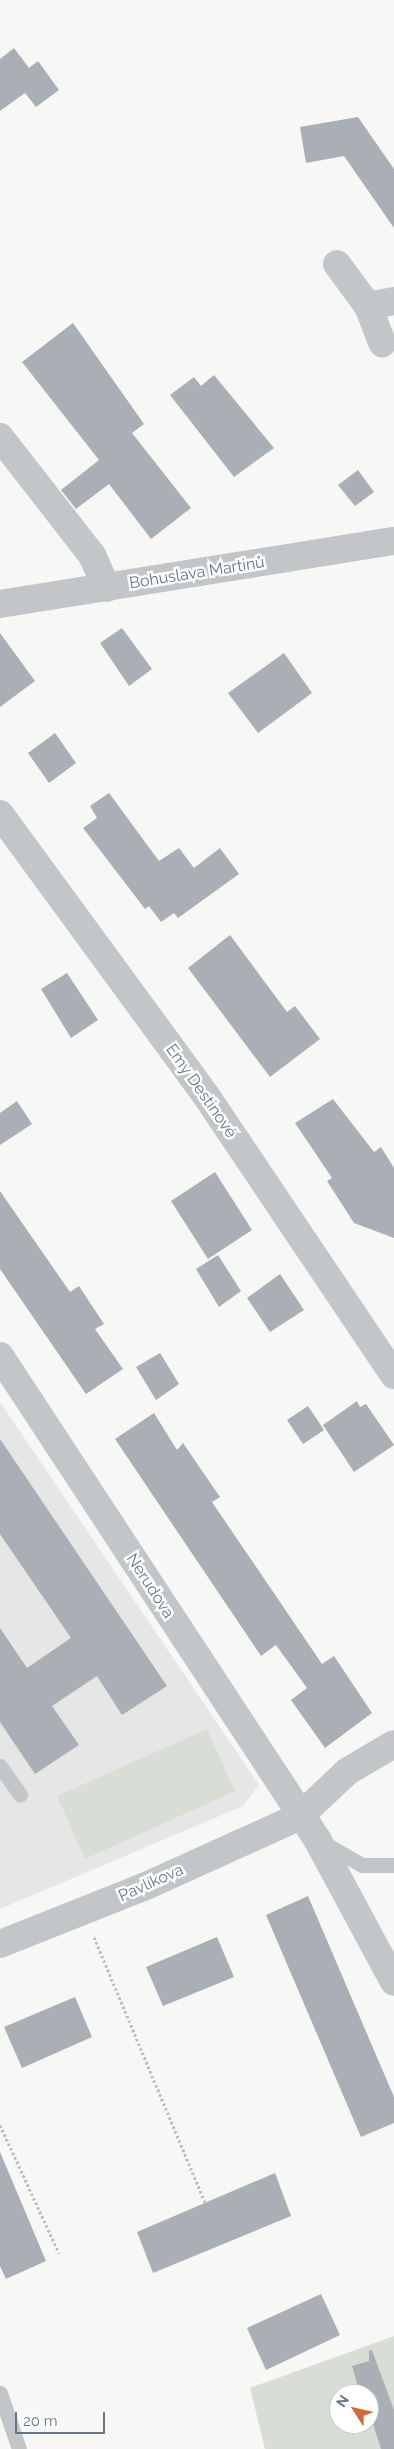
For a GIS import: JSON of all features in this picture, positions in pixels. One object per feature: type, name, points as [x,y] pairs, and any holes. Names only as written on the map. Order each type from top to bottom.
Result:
[{"type":"street","points":[[337,264],[368,306],[382,343]]},
{"type":"street","points":[[368,306],[394,301]]},
{"type":"street","points":[[0,437],[92,555],[107,588]]},
{"type":"street","name":"Bohuslava Martinů","points":[[0,604],[394,540]]},
{"type":"street","name":"Emy Destinové","points":[[0,814],[207,1097],[394,1375]]},
{"type":"street","name":"Nerudova","points":[[0,1356],[300,1816]]},
{"type":"street","name":"Pavlíkova","points":[[0,1944],[146,1886],[300,1816],[348,1771],[392,1749]]},
{"type":"street","points":[[300,1816],[317,1839],[394,1982]]},
{"type":"lane","points":[[0,1766],[20,1795]]},
{"type":"lane","points":[[317,1839],[362,1865],[394,1865]]},
{"type":"lane","points":[[0,2393],[19,2449]]},
{"type":"path","points":[[91,1930],[206,2203]]},
{"type":"path","points":[[0,2125],[59,2253]]},
{"type":"shaded area","points":[[0,1402],[259,1785],[243,1806],[0,1909]]},
{"type":"shaded area","points":[[207,1729],[235,1791],[85,1859],[57,1796]]},
{"type":"shaded area","points":[[394,2336],[394,2449],[265,2449],[250,2388]]},
{"type":"building","points":[[14,48],[29,68],[38,61],[59,90],[36,107],[25,93],[0,111],[0,59]]},
{"type":"building","points":[[358,117],[394,169],[394,228],[344,156],[306,163],[300,127]]},
{"type":"building","points":[[73,323],[144,424],[132,433],[191,508],[151,539],[109,484],[76,509],[61,490],[99,460],[22,362]]},
{"type":"building","points":[[214,375],[274,448],[234,477],[170,395],[194,377],[201,386]]},
{"type":"building","points":[[358,470],[374,492],[355,506],[338,485]]},
{"type":"building","points":[[122,628],[152,669],[129,686],[100,643]]},
{"type":"building","points":[[0,633],[35,681],[0,707]]},
{"type":"building","points":[[284,653],[312,693],[258,733],[228,693]]},
{"type":"building","points":[[55,733],[76,763],[49,783],[28,753]]},
{"type":"building","points":[[109,793],[159,861],[179,848],[194,868],[220,848],[239,874],[178,918],[174,913],[161,922],[149,906],[145,909],[83,828],[97,818],[90,806]]},
{"type":"building","points":[[230,935],[287,1012],[295,1006],[320,1039],[270,1077],[188,968]]},
{"type":"building","points":[[67,973],[98,1020],[71,1038],[41,989]]},
{"type":"building","points":[[333,1099],[374,1152],[381,1147],[394,1168],[394,1238],[354,1223],[327,1181],[332,1178],[295,1123]]},
{"type":"building","points":[[17,1101],[32,1124],[0,1145],[0,1113]]},
{"type":"building","points":[[215,1172],[252,1230],[208,1259],[171,1201]]},
{"type":"building","points":[[0,1191],[70,1292],[79,1286],[104,1324],[95,1329],[123,1369],[86,1394],[0,1269]]},
{"type":"building","points":[[218,1255],[241,1291],[219,1307],[196,1269]]},
{"type":"building","points":[[280,1274],[304,1310],[270,1332],[247,1298]]},
{"type":"building","points":[[160,1353],[179,1384],[156,1400],[136,1367]]},
{"type":"building","points":[[357,1401],[360,1407],[366,1404],[394,1445],[354,1472],[323,1425]]},
{"type":"building","points":[[308,1406],[324,1430],[303,1444],[287,1420]]},
{"type":"building","points":[[154,1413],[177,1450],[183,1443],[220,1497],[212,1502],[322,1664],[334,1656],[372,1713],[325,1748],[291,1700],[307,1688],[276,1645],[261,1656],[115,1439]]},
{"type":"building","points":[[0,1439],[167,1686],[122,1715],[97,1676],[52,1706],[79,1745],[35,1774],[0,1722],[0,1628],[27,1668],[71,1638],[0,1534]]},
{"type":"building","points":[[308,1896],[394,2097],[394,2123],[361,2137],[266,1915]]},
{"type":"building","points":[[217,1937],[234,1977],[163,2006],[146,1967]]},
{"type":"building","points":[[75,1997],[92,2037],[22,2068],[4,2027]]},
{"type":"building","points":[[0,2152],[46,2261],[6,2279],[0,2266]]},
{"type":"building","points":[[275,2173],[291,2216],[153,2273],[137,2232]]},
{"type":"building","points":[[321,2294],[340,2335],[266,2370],[247,2328]]},
{"type":"building","points":[[369,2350],[372,2350],[394,2410],[394,2449],[381,2449],[376,2434],[379,2434],[379,2384],[357,2384],[352,2366],[369,2361]]}]
